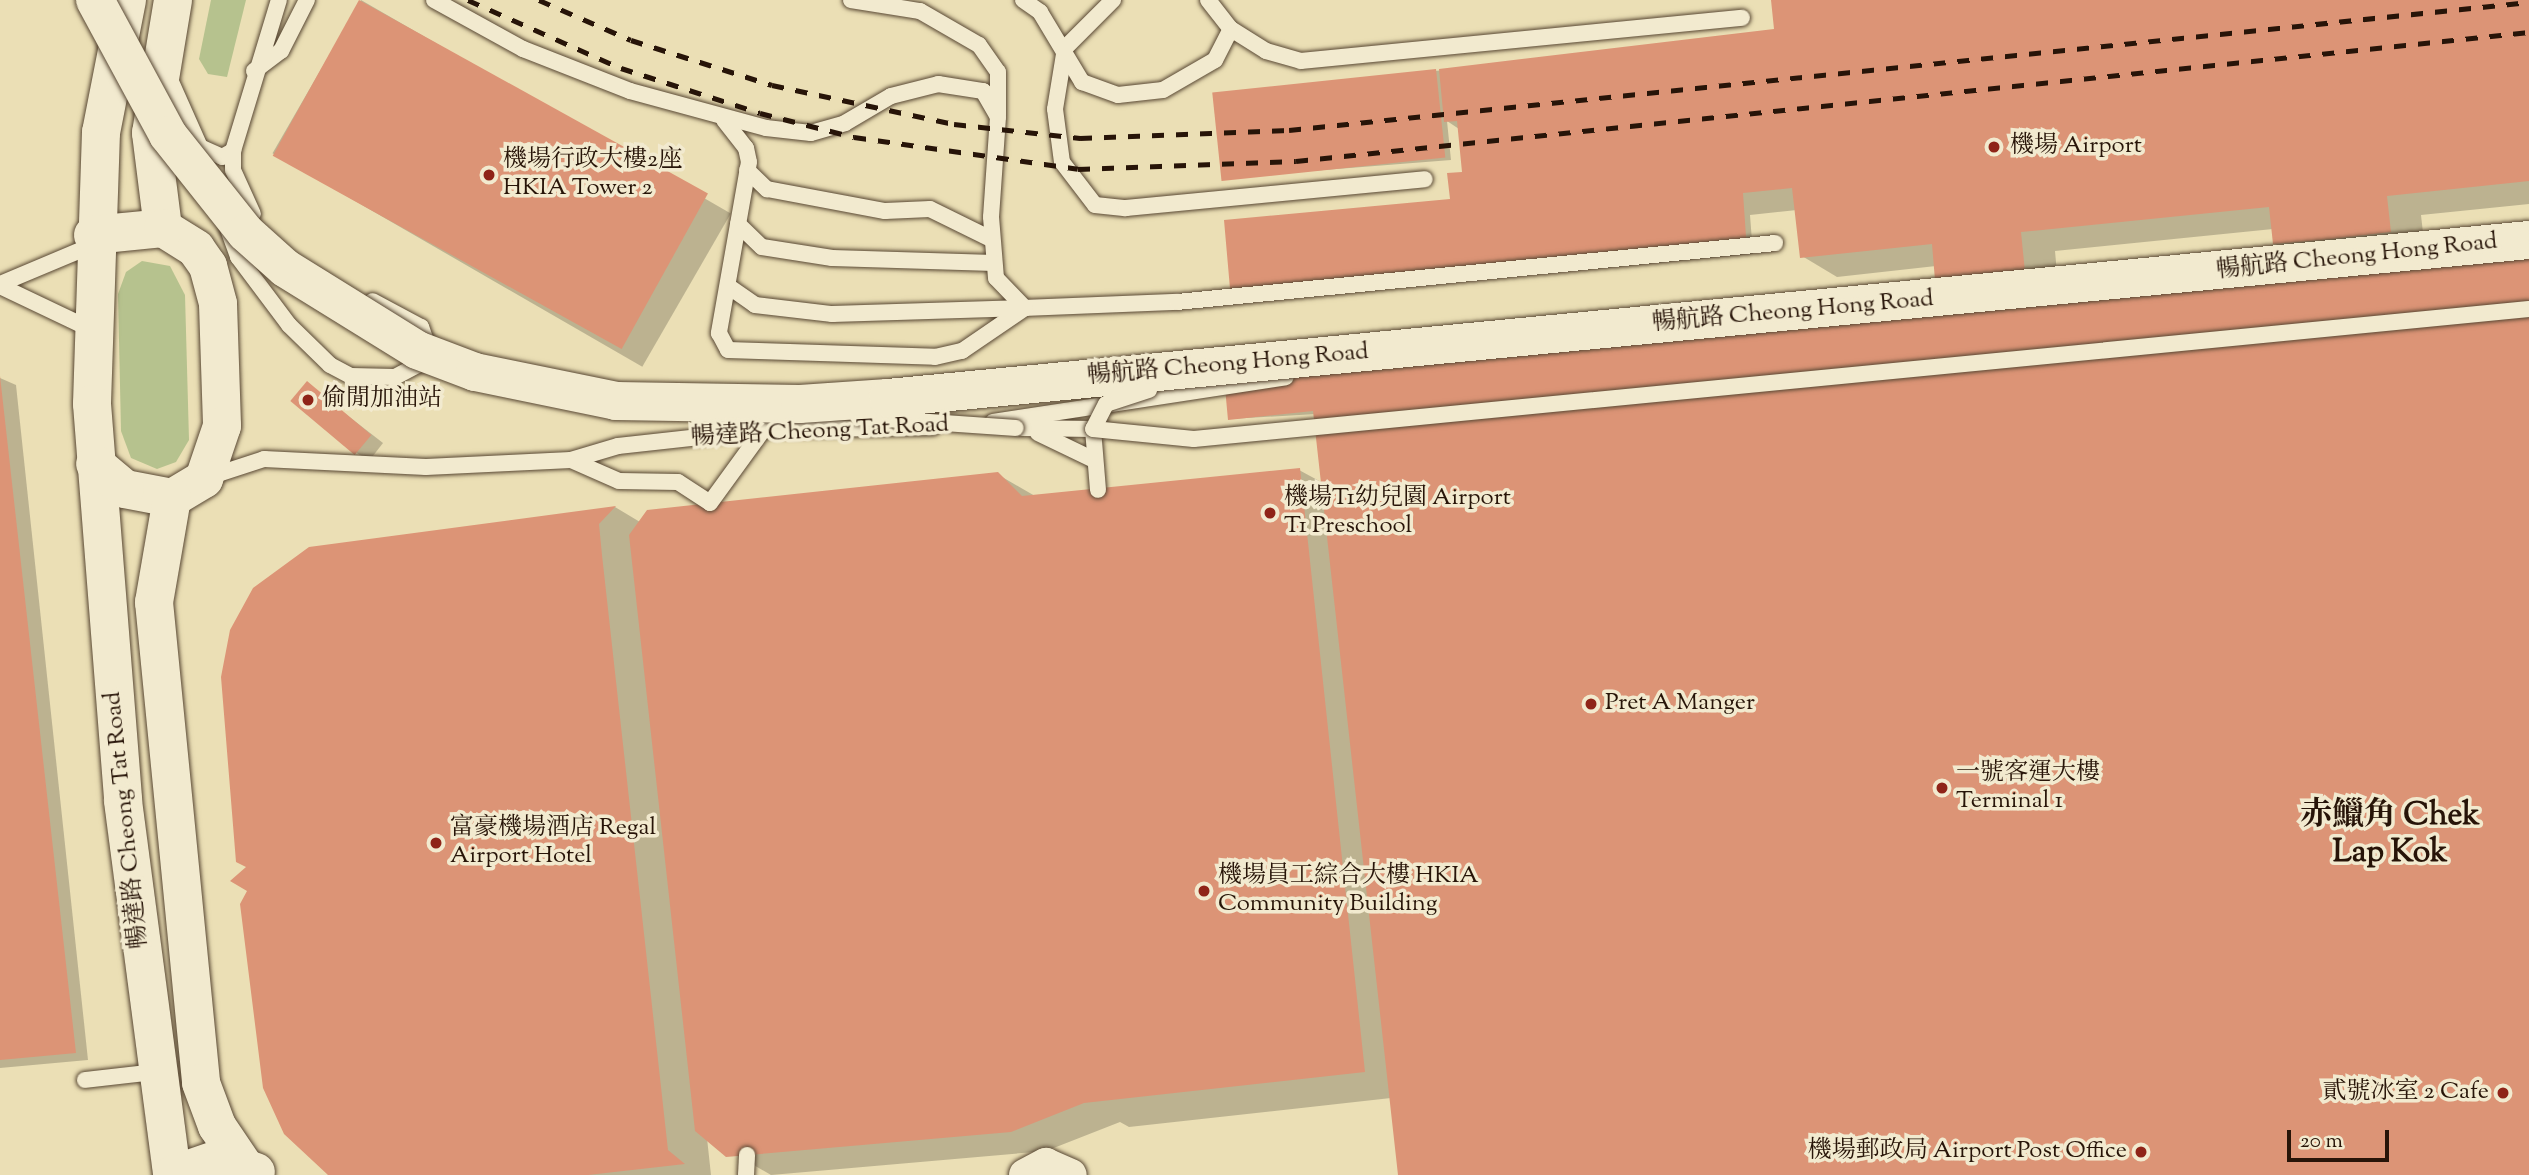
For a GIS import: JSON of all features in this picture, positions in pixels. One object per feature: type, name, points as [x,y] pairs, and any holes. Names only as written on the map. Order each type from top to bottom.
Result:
[{"type":"street","name":"暢航路 Cheong Hong Road","points":[[95,0],[130,73],[206,185],[246,233],[328,298],[417,350],[475,372],[616,401],[694,405],[888,398],[2529,240]]},
{"type":"street","name":"暢達路 Cheong Tat Road","points":[[127,0],[101,132],[90,329],[95,464],[123,801],[155,1072],[172,1175],[218,1159],[252,1169]]},
{"type":"street","points":[[93,240],[163,228],[150,159],[173,0]]},
{"type":"street","name":"暢達路 Cheong Tat Road","points":[[163,228],[196,249],[218,304],[220,445],[188,489],[154,602],[201,1083],[217,1126],[252,1169]]},
{"type":"street","name":"暢達路 Cheong Tat Road","points":[[95,464],[125,489],[188,489]]},
{"type":"street","points":[[1025,1175],[1046,1164],[1071,1175]]},
{"type":"lane","points":[[163,66],[200,147],[238,257],[289,325],[330,365],[368,379],[395,377],[421,363],[427,344],[421,327],[321,273],[270,234],[244,202],[233,151],[254,71],[279,0]]},
{"type":"lane","points":[[254,71],[281,51],[307,0]]},
{"type":"lane","points":[[434,0],[523,49],[724,121],[811,133],[845,123],[891,96],[938,84],[982,91],[998,117]]},
{"type":"lane","points":[[851,0],[920,11],[979,46],[998,72],[991,239],[996,278],[1025,308]]},
{"type":"lane","points":[[1023,0],[1040,12],[1065,48],[1082,82],[1118,95],[1163,90],[1215,61],[1231,29]]},
{"type":"lane","points":[[1113,0],[1065,48],[1055,109],[1062,162],[1095,205],[1126,208],[1425,179]]},
{"type":"lane","points":[[1208,0],[1231,29],[1266,51],[1301,61],[1742,18]]},
{"type":"lane","points":[[724,121],[746,148],[747,170],[719,333],[728,350],[756,354],[935,357],[962,351],[1025,308]]},
{"type":"lane","points":[[200,147],[222,157],[233,151]]},
{"type":"lane","points":[[747,170],[767,189],[886,211],[930,209],[991,239]]},
{"type":"lane","points":[[738,224],[762,247],[797,253],[994,263]]},
{"type":"lane","points":[[0,285],[93,240]]},
{"type":"lane","points":[[728,286],[755,305],[832,314],[1154,304],[1775,243]]},
{"type":"lane","points":[[0,285],[90,329]]},
{"type":"lane","points":[[694,405],[1016,428],[1093,429],[1194,439],[2529,309]]},
{"type":"lane","points":[[1098,490],[1092,459],[1093,429],[1105,404],[1124,396],[1269,361]]},
{"type":"lane","name":"暢達路 Cheong Tat Road","points":[[188,489],[264,459],[387,467],[570,460],[618,446],[763,430],[905,430],[1048,417],[1312,373]]},
{"type":"lane","points":[[1016,428],[1092,459]]},
{"type":"lane","points":[[570,460],[620,481],[678,482],[710,503],[763,430]]},
{"type":"lane","points":[[85,1080],[155,1072]]},
{"type":"lane","points":[[746,1175],[747,1155]]},
{"type":"green space","points":[[211,0],[246,0],[227,77],[208,74],[199,59]]},
{"type":"green space","points":[[142,261],[170,266],[185,295],[189,440],[176,462],[157,469],[131,458],[121,431],[118,294],[126,272]]},
{"type":"building","name":"機場行政大樓2座 HKIA Tower 2","points":[[359,0],[708,193],[622,349],[273,156]]},
{"type":"building","name":"機場 Airport","points":[[1771,0],[2529,0],[2529,181],[2387,196],[2391,232],[2331,239],[2273,244],[2269,207],[2021,232],[2025,272],[1935,280],[1932,244],[1800,258],[1792,188],[1743,193],[1747,251],[1231,300],[1224,220],[1450,199],[1447,173],[1462,172],[1457,121],[1444,122],[1439,69],[1774,29]]},
{"type":"building","points":[[1436,69],[1445,158],[1222,181],[1212,93]]},
{"type":"building","name":"一號客運大樓 Terminal 1","points":[[2529,224],[2529,1175],[1398,1175],[1313,411],[1228,420],[1222,355]]},
{"type":"building","points":[[0,376],[76,1053],[0,1060]]},
{"type":"building","points":[[307,381],[371,435],[355,455],[290,401]]},
{"type":"building","points":[[1300,468],[1365,1072],[1084,1103],[1011,1132],[726,1157],[695,1131],[629,535],[647,510],[998,472],[1022,496]]},
{"type":"building","name":"富豪機場酒店 Regal Airport Hotel","points":[[616,506],[599,524],[602,555],[668,1150],[685,1164],[588,1175],[328,1175],[284,1134],[263,1088],[240,904],[247,891],[230,881],[246,867],[236,862],[221,677],[230,630],[253,588],[309,547]]},
{"type":"railway","points":[[468,0],[621,68],[760,113],[854,137],[1078,169],[1296,161],[2529,32]]},
{"type":"railway","points":[[539,0],[631,40],[772,85],[954,124],[1080,138],[1289,130],[2529,2]]},
{"type":"place","name":"機場 Airport","points":[[1994,147]]},
{"type":"place","name":"機場行政大樓2座 HKIA Tower 2","points":[[489,175]]},
{"type":"place","name":"偷閒加油站","points":[[308,400]]},
{"type":"place","name":"機場T1幼兒園 Airport T1 Preschool","points":[[1270,513]]},
{"type":"place","name":"Pret A Manger","points":[[1591,704]]},
{"type":"place","name":"一號客運大樓 Terminal 1","points":[[1942,788]]},
{"type":"place","name":"富豪機場酒店 Regal Airport Hotel","points":[[436,843]]},
{"type":"place","name":"機場員工綜合大樓 HKIA Community Building","points":[[1204,891]]},
{"type":"place","name":"貳號冰室 2 Cafe","points":[[2503,1093]]},
{"type":"place","name":"機場郵政局 Airport Post Office","points":[[2141,1152]]},
{"type":"district","name":"赤鱲角 Chek Lap Kok","points":[[2390,836]]}]
